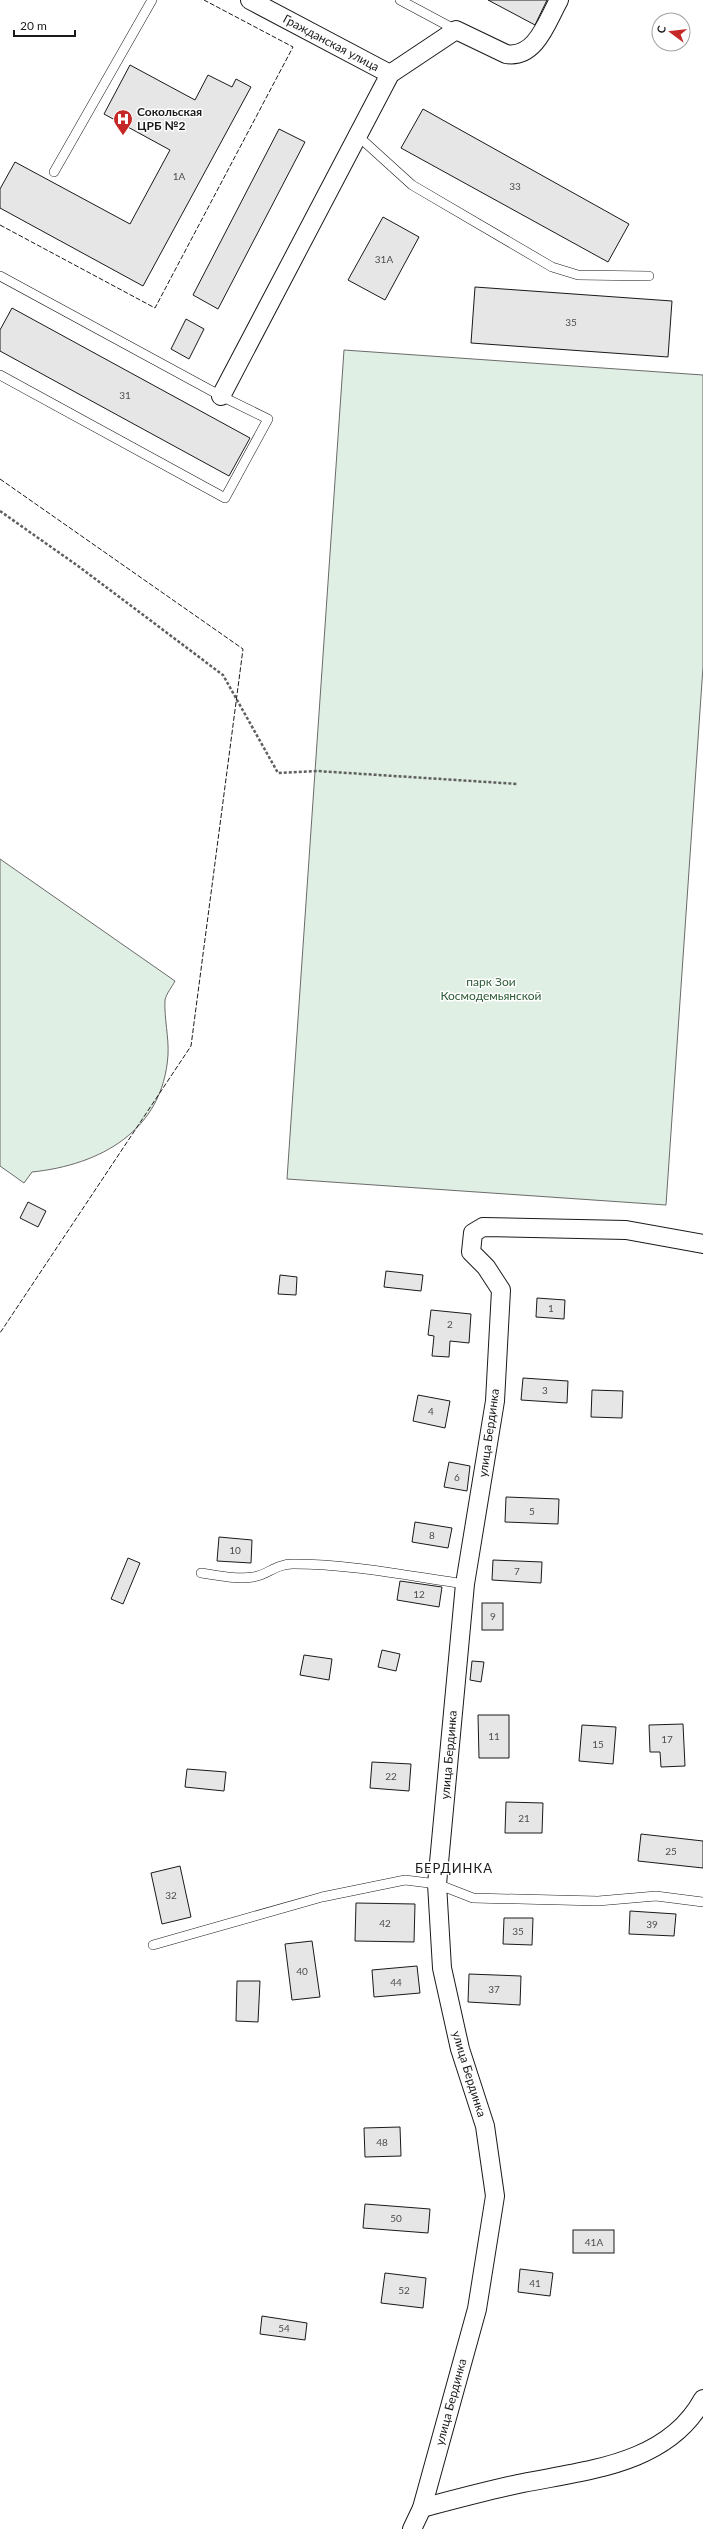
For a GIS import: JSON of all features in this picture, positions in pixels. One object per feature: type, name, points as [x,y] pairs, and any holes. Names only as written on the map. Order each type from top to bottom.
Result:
[{"type":"street","name":"Гражданская улица","points":[[250,0],[390,74]]},
{"type":"street","points":[[221,396],[390,74],[456,30],[506,54],[514,56],[523,53],[537,41],[559,0]]},
{"type":"street","name":"улица Бердинка","points":[[412,2529],[422,2508],[477,2309],[495,2196],[485,2126],[460,2049],[442,1968],[436,1884],[465,1584],[495,1401],[501,1290],[486,1267],[471,1252],[473,1233],[483,1227],[626,1230],[703,1244]]},
{"type":"street","points":[[422,2508],[491,2490],[613,2465],[641,2455],[668,2439],[696,2412],[703,2399]]},
{"type":"lane","points":[[54,172],[152,0]]},
{"type":"lane","points":[[400,0],[456,30]]},
{"type":"lane","points":[[358,136],[412,185],[552,267],[578,274],[649,276]]},
{"type":"lane","points":[[0,276],[221,396],[268,419],[225,498],[0,375]]},
{"type":"lane","points":[[201,1573],[248,1578],[259,1575],[273,1567],[293,1564],[359,1569],[465,1584]]},
{"type":"lane","points":[[153,1945],[322,1897],[405,1880],[436,1884],[472,1898],[598,1901],[656,1896],[703,1902]]},
{"type":"path","points":[[0,511],[78,566],[223,676],[278,773],[316,771],[518,784]]},
{"type":"green space","name":"парк Зои Космодемьянской","points":[[344,350],[703,375],[703,667],[666,1205],[287,1179]]},
{"type":"green space","points":[[0,859],[175,981],[165,1000],[168,1055],[164,1082],[154,1104],[141,1124],[124,1139],[104,1152],[57,1168],[32,1172],[24,1183],[0,1166]]},
{"type":"building","points":[[488,0],[547,0],[535,25]]},
{"type":"building","points":[[130,65],[195,100],[208,75],[232,87],[236,79],[251,87],[143,286],[0,208],[0,189],[15,162],[130,224],[170,150],[104,114]]},
{"type":"building","points":[[423,109],[629,224],[608,262],[401,148]]},
{"type":"building","points":[[279,129],[305,142],[218,309],[193,295]]},
{"type":"building","points":[[383,217],[419,237],[385,300],[348,280]]},
{"type":"building","points":[[475,287],[672,301],[668,357],[471,343]]},
{"type":"building","points":[[12,308],[250,438],[229,476],[0,351],[0,330]]},
{"type":"building","points":[[186,319],[204,329],[189,359],[171,349]]},
{"type":"building","points":[[28,1202],[46,1211],[38,1227],[20,1218]]},
{"type":"building","points":[[386,1271],[423,1275],[421,1291],[384,1287]]},
{"type":"building","points":[[280,1275],[297,1277],[296,1295],[278,1294]]},
{"type":"building","points":[[537,1298],[565,1300],[564,1319],[536,1317]]},
{"type":"building","points":[[431,1310],[471,1314],[469,1343],[450,1341],[449,1357],[432,1356],[434,1336],[428,1335]]},
{"type":"building","points":[[523,1378],[568,1381],[567,1403],[521,1400]]},
{"type":"building","points":[[592,1390],[623,1391],[622,1418],[591,1417]]},
{"type":"building","points":[[418,1395],[450,1401],[445,1428],[413,1421]]},
{"type":"building","points":[[449,1462],[470,1466],[467,1491],[444,1487]]},
{"type":"building","points":[[506,1497],[559,1499],[558,1524],[505,1522]]},
{"type":"building","points":[[415,1522],[452,1528],[448,1548],[412,1542]]},
{"type":"building","points":[[219,1537],[252,1540],[251,1563],[217,1561]]},
{"type":"building","points":[[128,1558],[140,1563],[123,1604],[111,1599]]},
{"type":"building","points":[[493,1560],[542,1562],[541,1583],[492,1580]]},
{"type":"building","points":[[400,1581],[442,1587],[439,1607],[397,1600]]},
{"type":"building","points":[[482,1603],[503,1603],[503,1630],[482,1630]]},
{"type":"building","points":[[382,1650],[400,1654],[396,1671],[378,1667]]},
{"type":"building","points":[[304,1655],[332,1659],[329,1680],[300,1675]]},
{"type":"building","points":[[472,1661],[484,1662],[481,1682],[470,1680]]},
{"type":"building","points":[[478,1715],[509,1715],[509,1758],[479,1758]]},
{"type":"building","points":[[683,1724],[685,1766],[661,1767],[660,1752],[650,1752],[649,1725]]},
{"type":"building","points":[[582,1725],[616,1727],[613,1764],[579,1761]]},
{"type":"building","points":[[372,1762],[411,1764],[409,1791],[370,1788]]},
{"type":"building","points":[[187,1769],[226,1772],[224,1791],[185,1787]]},
{"type":"building","points":[[506,1802],[543,1803],[542,1833],[505,1833]]},
{"type":"building","points":[[641,1834],[703,1841],[703,1868],[638,1861]]},
{"type":"building","points":[[180,1866],[191,1917],[162,1924],[151,1873]]},
{"type":"building","points":[[356,1903],[415,1904],[414,1942],[355,1941]]},
{"type":"building","points":[[630,1911],[676,1914],[674,1936],[629,1934]]},
{"type":"building","points":[[504,1918],[533,1918],[532,1945],[503,1944]]},
{"type":"building","points":[[312,1941],[320,1997],[292,2000],[285,1944]]},
{"type":"building","points":[[417,1966],[420,1993],[374,1997],[372,1970]]},
{"type":"building","points":[[469,1974],[521,1976],[520,2005],[468,2002]]},
{"type":"building","points":[[237,1981],[260,1981],[258,2022],[236,2021]]},
{"type":"building","points":[[400,2127],[401,2156],[365,2157],[364,2128]]},
{"type":"building","points":[[365,2204],[430,2209],[428,2233],[363,2228]]},
{"type":"building","points":[[573,2230],[614,2230],[614,2253],[573,2253]]},
{"type":"building","points":[[520,2269],[553,2273],[550,2296],[518,2292]]},
{"type":"building","points":[[385,2273],[426,2278],[423,2308],[381,2303]]},
{"type":"building","points":[[262,2316],[307,2323],[305,2340],[260,2334]]},
{"type":"fence","points":[[0,225],[155,308],[293,47],[204,0]]},
{"type":"fence","points":[[0,479],[243,649],[191,1046],[0,1333]]},
{"type":"place","name":"Сокольская ЦРБ №2","points":[[123,136]]},
{"type":"district","name":"БЕРДИНКА","points":[[454,1868]]}]
